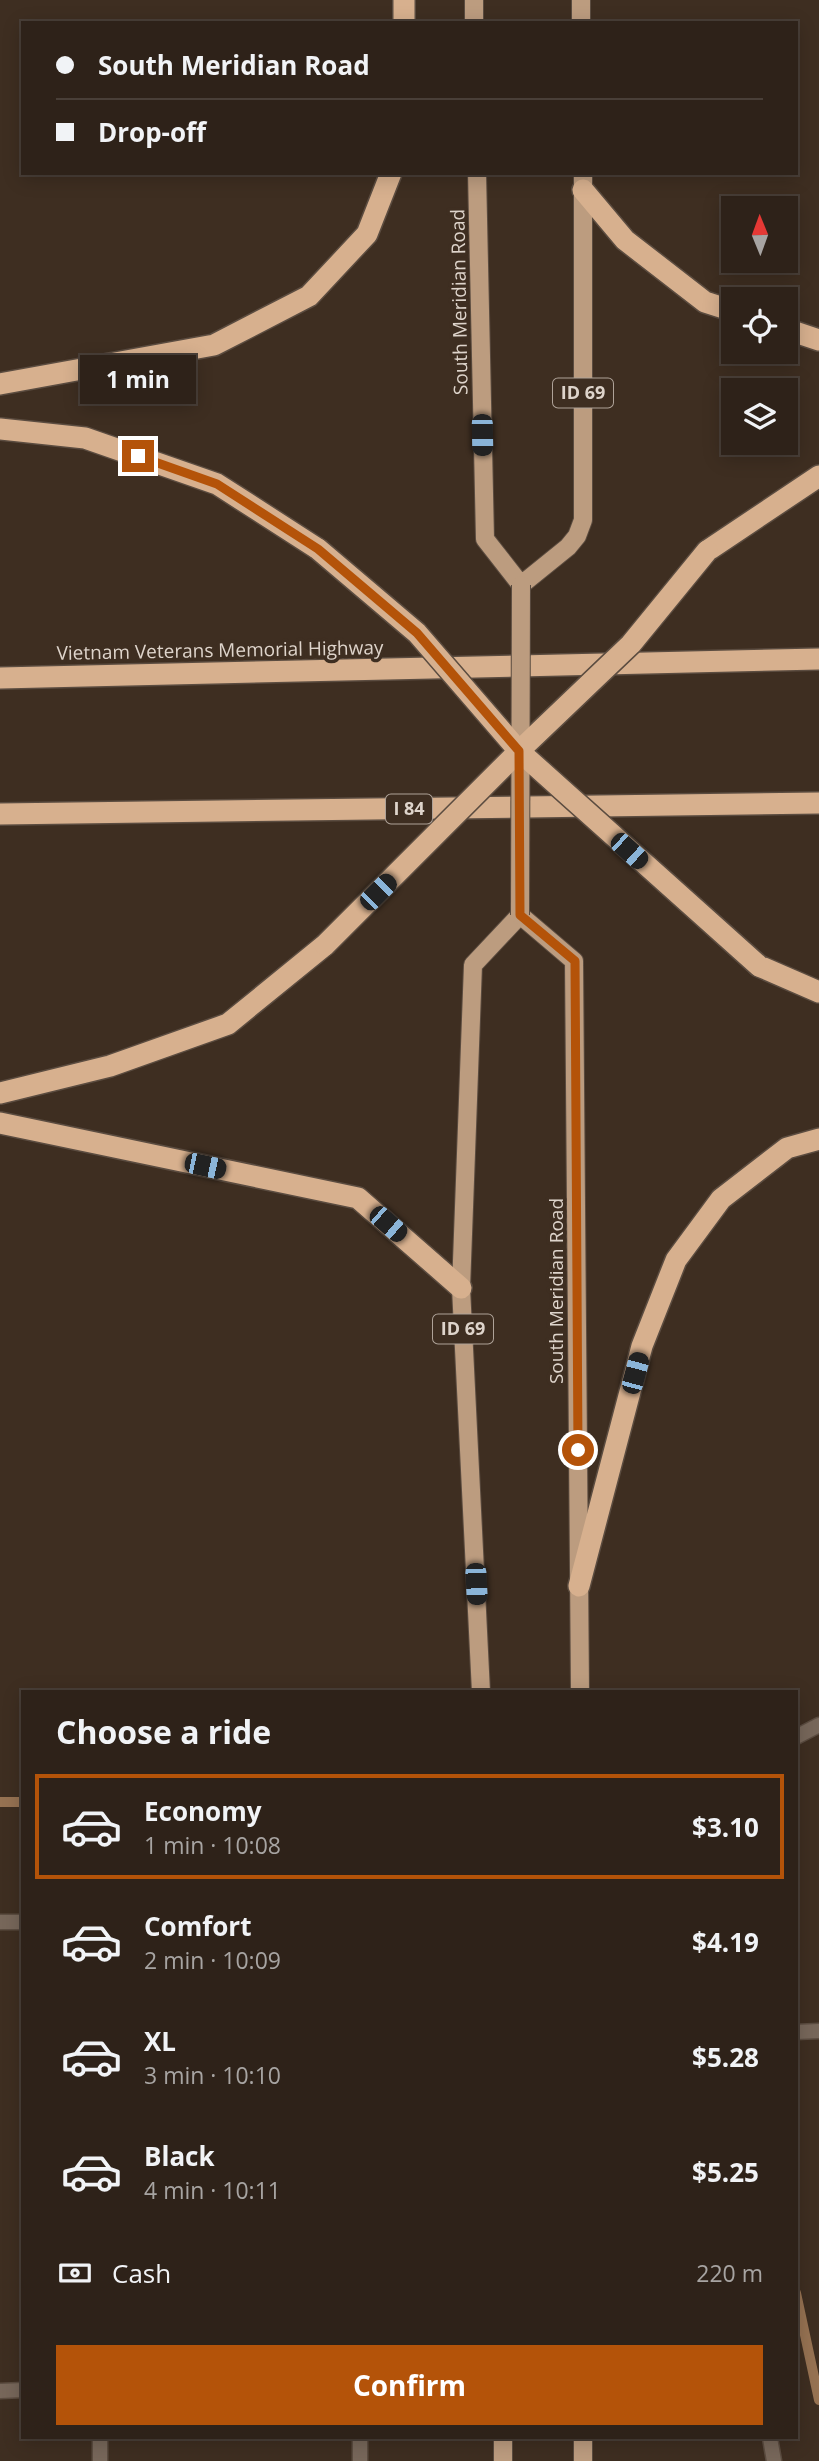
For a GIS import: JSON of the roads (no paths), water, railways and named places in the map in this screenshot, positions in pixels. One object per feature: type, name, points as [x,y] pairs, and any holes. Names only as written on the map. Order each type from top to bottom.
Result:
[{"type":"highway","points":[[404,0],[404,21]]},
{"type":"highway","points":[[0,384],[214,345],[309,296],[367,234],[390,175]]},
{"type":"highway","points":[[583,181],[625,240],[705,302],[721,308]]},
{"type":"highway","points":[[798,333],[819,340]]},
{"type":"highway","points":[[0,429],[85,438],[217,484],[318,549],[417,633],[519,751],[759,966],[819,992]]},
{"type":"highway","points":[[0,1093],[110,1066],[228,1024],[325,945],[519,751],[631,644],[707,551],[819,476]]},
{"type":"highway","name":"Vietnam Veterans Memorial Highway","points":[[0,678],[819,660]]},
{"type":"highway","name":"I 84","points":[[0,814],[819,803]]},
{"type":"highway","points":[[0,1123],[358,1198],[461,1288]]},
{"type":"highway","points":[[579,1586],[642,1346],[676,1260],[722,1199],[786,1149],[819,1139]]},
{"type":"main road","points":[[474,0],[474,21]]},
{"type":"main road","points":[[581,0],[582,21]]},
{"type":"main road","name":"South Meridian Road","points":[[477,175],[485,539],[521,585]]},
{"type":"main road","name":"ID 69","points":[[521,585],[568,547],[577,536],[583,520],[583,181]]},
{"type":"main road","points":[[520,915],[521,585]]},
{"type":"main road","name":"South Meridian Road","points":[[520,915],[575,961],[580,1690]]},
{"type":"main road","name":"ID 69","points":[[481,1690],[461,1288],[473,965],[520,915]]},
{"type":"main road","points":[[503,2439],[503,2461]]},
{"type":"main road","points":[[583,2439],[583,2461]]},
{"type":"lane","points":[[798,1736],[819,1725]]},
{"type":"lane","points":[[0,1922],[21,1922]]},
{"type":"lane","points":[[798,2032],[819,2031]]},
{"type":"lane","points":[[0,2391],[21,2390]]},
{"type":"lane","points":[[100,2439],[100,2461]]},
{"type":"lane","points":[[360,2439],[360,2461]]},
{"type":"lane","points":[[770,2439],[774,2461]]},
{"type":"waterway","points":[[0,1802],[21,1802]]},
{"type":"waterway","points":[[798,2302],[819,2400]]}]
